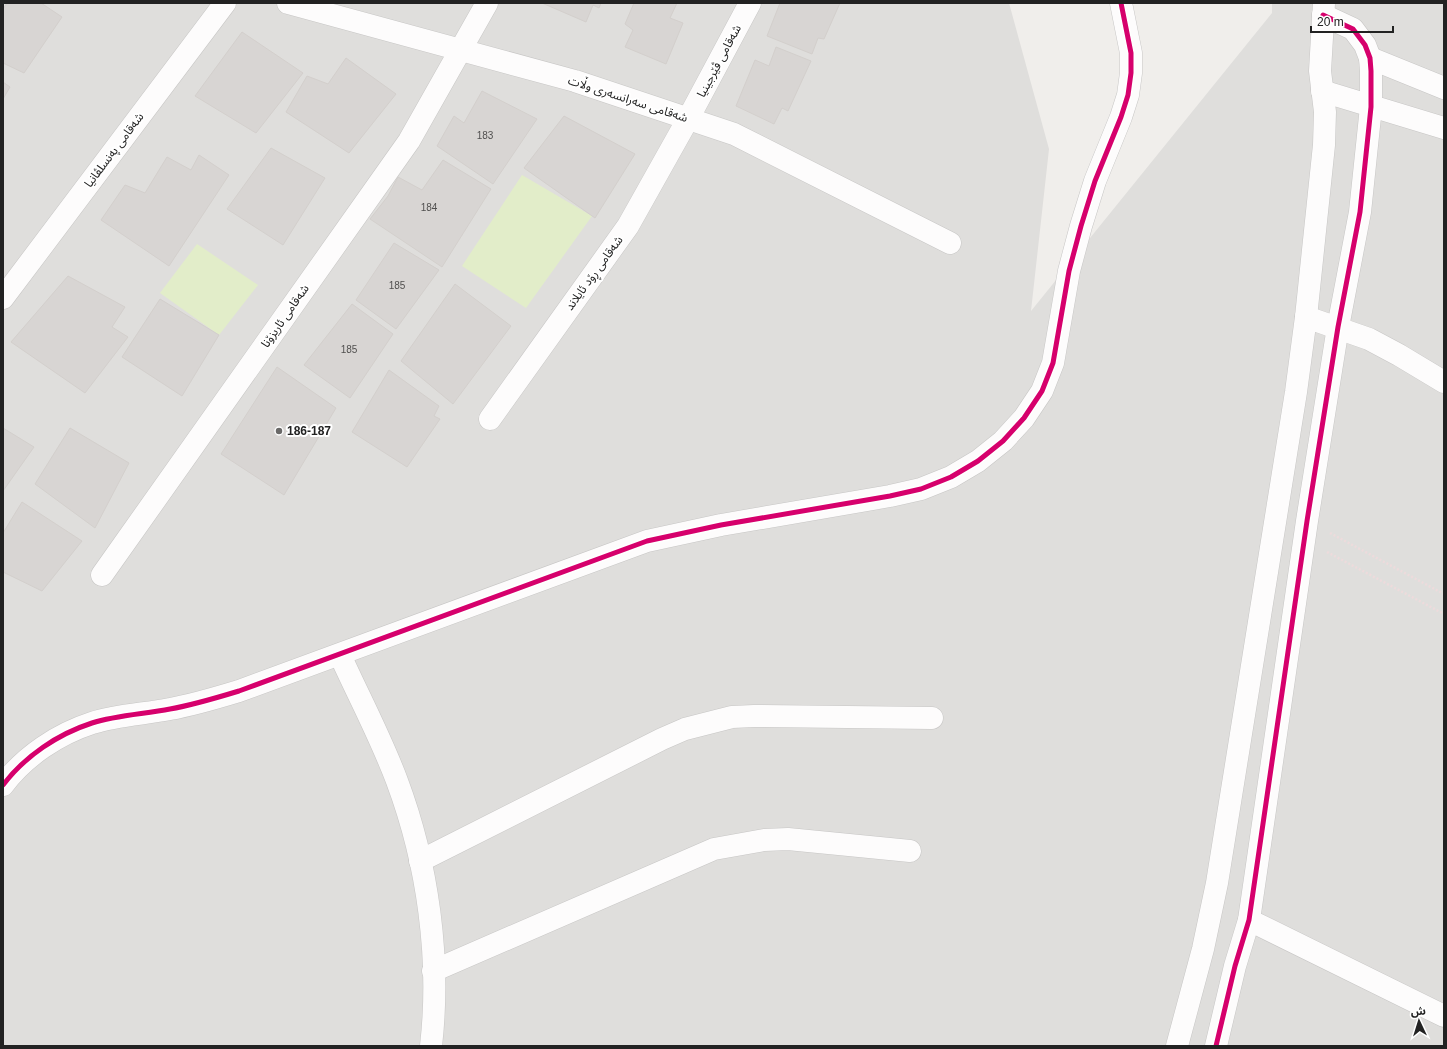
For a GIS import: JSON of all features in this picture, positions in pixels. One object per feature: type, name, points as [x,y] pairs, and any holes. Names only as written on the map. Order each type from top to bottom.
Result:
[{"type":"street","name":"شەقامی پەنسلڤانیا","points":[[3,298],[225,3]]},
{"type":"street","name":"شەقامی سەرانسەری وڵات","points":[[288,3],[576,81],[734,134],[950,243]]},
{"type":"street","name":"شەقامی ئاریزۆنا","points":[[102,575],[408,141],[461,51],[487,3]]},
{"type":"street","name":"شەقامی ڤێرجینیا","points":[[688,119],[750,3]]},
{"type":"street","points":[[3,785],[27,759],[48,744],[70,732],[93,723],[203,702],[238,692],[647,541],[722,525],[890,496],[921,489],[951,477],[971,465],[1003,441],[1024,418],[1042,391],[1053,363],[1069,271],[1081,226],[1095,181],[1121,117],[1128,95],[1131,73],[1131,53],[1121,3]]},
{"type":"street","points":[[1177,1046],[1203,949],[1217,883],[1296,392],[1306,317],[1324,139],[1325,112],[1322,91],[1321,44],[1324,9],[1353,29],[1365,45],[1370,58],[1371,107],[1360,212],[1338,327],[1305,530],[1249,920],[1235,966],[1216,1046]]},
{"type":"street","points":[[1370,58],[1444,88]]},
{"type":"street","points":[[1322,91],[1444,128]]},
{"type":"street","name":"شەقامی ڕۆد ئایلاند","points":[[490,419],[628,226],[688,119]]},
{"type":"street","points":[[1306,317],[1369,339],[1399,354],[1444,382]]},
{"type":"street","points":[[340,655],[397,781],[420,861],[428,902],[433,971],[431,1046]]},
{"type":"street","points":[[420,861],[662,739],[685,729],[709,722],[754,716],[932,718]]},
{"type":"street","points":[[433,971],[714,849],[764,840],[788,839],[910,852]]},
{"type":"street","points":[[1249,920],[1444,1016]]},
{"type":"path","points":[[1305,530],[1444,594]]},
{"type":"path","points":[[1305,530],[1444,614]]},
{"type":"shaded area","points":[[3,3],[1009,3],[1049,149],[1031,311],[1272,13],[1272,3],[1444,3],[1444,1046],[3,1046]]},
{"type":"green space","points":[[522,175],[592,216],[526,308],[462,266]]},
{"type":"green space","points":[[197,244],[258,285],[219,335],[160,293]]},
{"type":"building","points":[[7,3],[41,3],[62,17],[24,73],[3,63],[3,9]]},
{"type":"building","points":[[542,3],[601,3],[599,8],[593,5],[586,22]]},
{"type":"building","points":[[634,3],[677,3],[670,18],[683,23],[666,64],[625,47],[633,30],[625,24]]},
{"type":"building","points":[[780,3],[840,3],[824,39],[818,38],[812,54],[767,36]]},
{"type":"building","points":[[242,32],[303,73],[256,133],[195,96]]},
{"type":"building","points":[[776,47],[811,61],[788,111],[782,108],[774,124],[736,106],[755,60],[769,66]]},
{"type":"building","points":[[346,58],[396,94],[349,153],[286,112],[307,76],[328,84]]},
{"type":"building","points":[[3,82],[10,87],[3,99]]},
{"type":"building","points":[[482,91],[537,119],[493,184],[437,146],[454,116],[464,123]]},
{"type":"building","points":[[564,116],[635,154],[595,218],[524,168]]},
{"type":"building","points":[[271,148],[325,178],[283,245],[227,209]]},
{"type":"building","points":[[199,155],[229,175],[169,266],[101,220],[125,185],[145,193],[167,157],[191,170]]},
{"type":"building","points":[[443,160],[491,189],[442,267],[370,219],[388,196],[398,177],[422,190]]},
{"type":"building","points":[[394,243],[439,270],[396,329],[356,300]]},
{"type":"building","points":[[68,276],[125,307],[112,327],[128,337],[85,393],[11,342]]},
{"type":"building","points":[[455,284],[511,326],[453,404],[401,361]]},
{"type":"building","points":[[160,299],[219,335],[182,396],[122,357]]},
{"type":"building","points":[[352,304],[393,334],[350,398],[304,365]]},
{"type":"building","name":"186-187","points":[[277,367],[336,408],[284,495],[221,454]]},
{"type":"building","points":[[389,370],[439,406],[434,416],[440,419],[407,467],[352,432]]},
{"type":"building","points":[[3,428],[34,447],[3,491]]},
{"type":"building","points":[[70,428],[129,463],[95,528],[35,484]]},
{"type":"building","points":[[22,502],[82,541],[42,591],[3,572],[3,533]]},
{"type":"cycle path","points":[[3,785],[21,765],[43,747],[67,733],[92,723],[111,718],[179,707],[239,691],[647,541],[721,525],[890,496],[921,489],[951,477],[978,461],[1003,441],[1024,418],[1042,391],[1053,363],[1069,271],[1081,226],[1095,181],[1121,117],[1128,95],[1131,73],[1131,53],[1121,3]]},
{"type":"cycle path","points":[[1216,1046],[1235,966],[1249,920],[1307,521],[1338,327],[1360,212],[1371,107],[1370,58],[1365,45],[1353,29],[1323,15]]},
{"type":"place","name":"186-187","points":[[279,431]]}]
